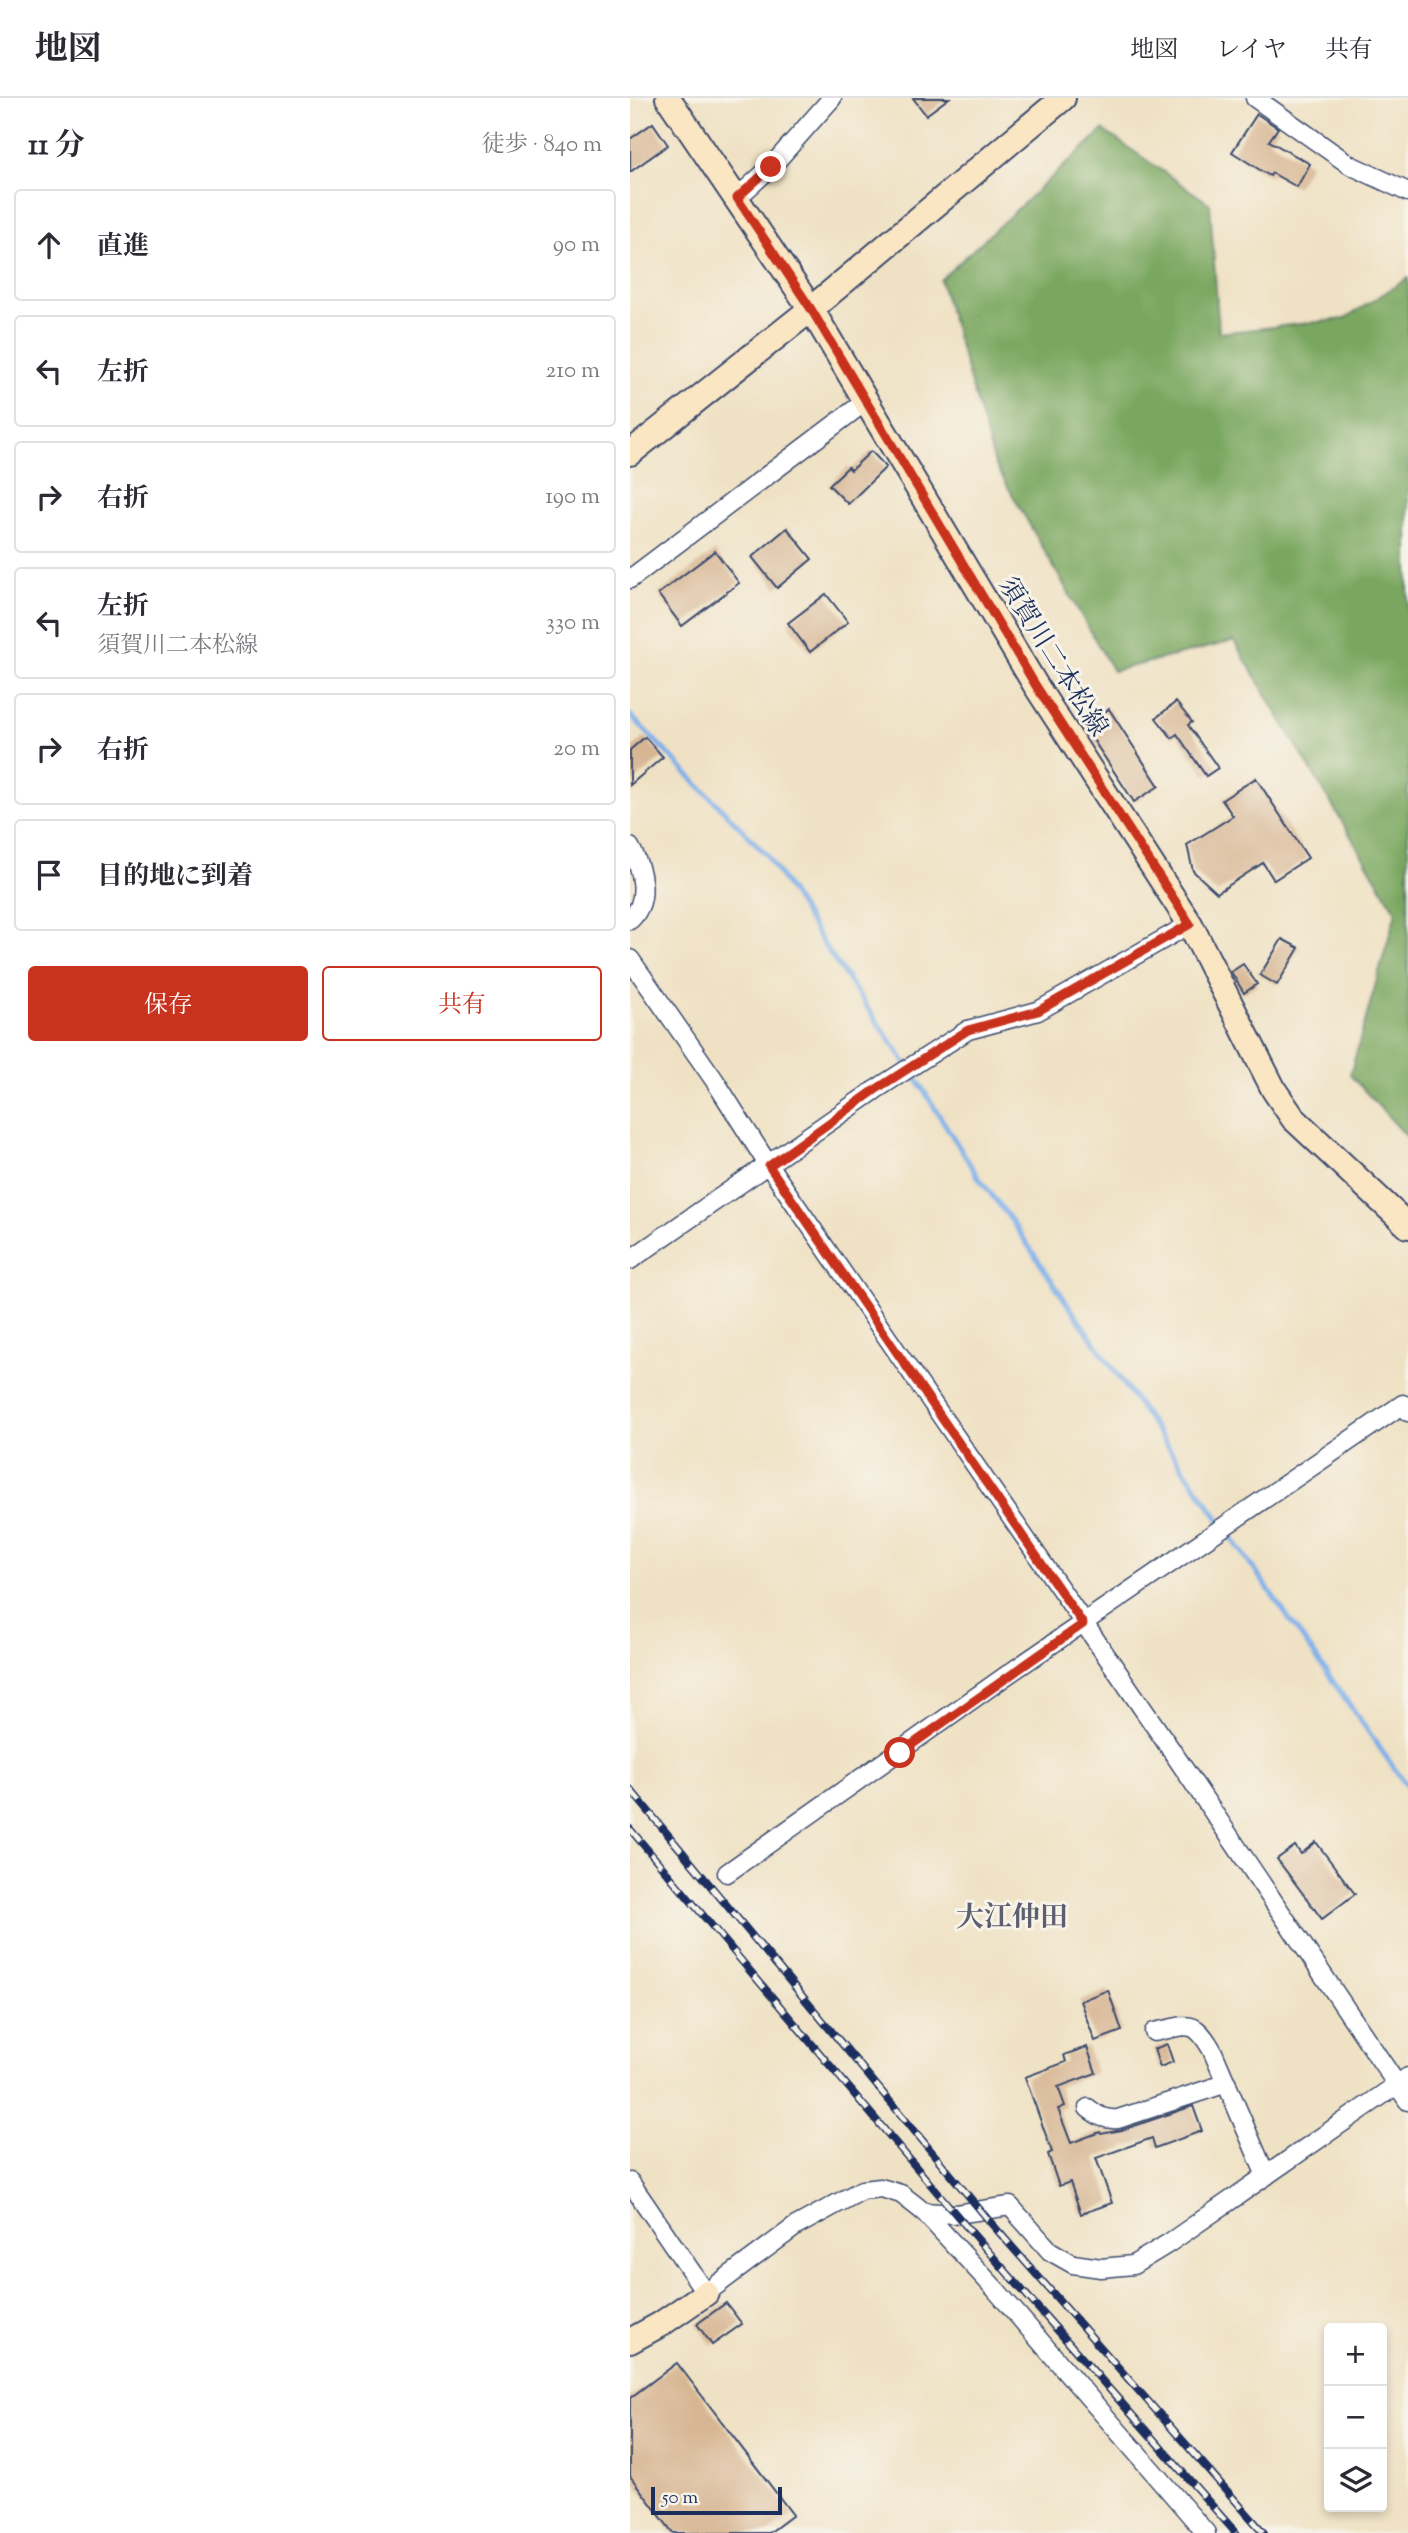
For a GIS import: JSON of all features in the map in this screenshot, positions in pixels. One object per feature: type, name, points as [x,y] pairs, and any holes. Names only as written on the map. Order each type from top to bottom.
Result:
[{"type":"main road","name":"須賀川二本松線","points":[[668,98],[811,309],[1036,686],[1190,924],[1267,1078],[1293,1118],[1408,1226]]},
{"type":"main road","points":[[630,453],[811,309],[1063,98]]},
{"type":"main road","points":[[630,2341],[661,2324],[706,2293]]},
{"type":"street","points":[[737,198],[771,167],[832,98]]},
{"type":"street","points":[[1255,98],[1350,164],[1408,192]]},
{"type":"street","points":[[630,579],[866,401]]},
{"type":"street","points":[[630,847],[637,859],[644,888],[634,916],[630,919]]},
{"type":"street","points":[[630,1260],[968,1030],[1038,1011],[1190,924]]},
{"type":"street","points":[[630,959],[1083,1624],[1403,2081],[1408,2101]]},
{"type":"street","points":[[727,1874],[1403,1404],[1408,1412]]},
{"type":"street","points":[[1154,2032],[1190,2026],[1198,2028],[1212,2050],[1266,2176]]},
{"type":"street","points":[[924,2212],[956,2214],[1010,2206],[1050,2251],[1073,2264],[1101,2268],[1133,2265],[1403,2081]]},
{"type":"street","points":[[1088,2108],[1097,2115],[1118,2119],[1227,2083]]},
{"type":"street","points":[[630,2182],[706,2293],[796,2226],[862,2190],[892,2190],[924,2212],[1015,2311],[1206,2533]]},
{"type":"green space","points":[[1103,130],[1210,204],[1219,333],[1344,319],[1408,278],[1408,1138],[1350,1075],[1396,912],[1234,641],[1113,671],[995,464],[940,280]]},
{"type":"building","points":[[913,98],[949,98],[926,115]]},
{"type":"building","points":[[1257,114],[1278,128],[1269,141],[1310,164],[1297,187],[1272,173],[1270,176],[1232,152]]},
{"type":"building","points":[[653,123],[668,145],[630,172],[630,139]]},
{"type":"building","points":[[871,451],[886,467],[848,504],[829,485],[848,467],[851,470]]},
{"type":"building","points":[[787,528],[812,559],[777,588],[752,557]]},
{"type":"building","points":[[715,551],[739,583],[682,626],[658,594]]},
{"type":"building","points":[[826,594],[848,622],[810,652],[788,623]]},
{"type":"building","points":[[1176,702],[1192,722],[1188,725],[1218,768],[1206,776],[1177,734],[1172,738],[1156,718]]},
{"type":"building","points":[[1109,709],[1159,786],[1134,802],[1084,726]]},
{"type":"building","points":[[645,737],[663,757],[630,785],[630,750]]},
{"type":"building","points":[[1256,778],[1308,858],[1274,880],[1263,863],[1217,893],[1193,871],[1187,845],[1233,816],[1222,800]]},
{"type":"building","points":[[1282,939],[1299,948],[1277,985],[1260,975]]},
{"type":"building","points":[[1243,964],[1257,984],[1244,993],[1231,972]]},
{"type":"building","points":[[1316,1842],[1355,1894],[1322,1919],[1277,1859],[1295,1846],[1301,1854]]},
{"type":"building","points":[[1108,1990],[1122,2031],[1095,2041],[1080,2001]]},
{"type":"building","points":[[1167,2044],[1173,2062],[1160,2067],[1154,2049]]},
{"type":"building","points":[[1087,2047],[1096,2073],[1058,2087],[1065,2106],[1058,2109],[1071,2143],[1100,2132],[1122,2130],[1193,2106],[1202,2131],[1155,2148],[1152,2138],[1096,2158],[1112,2203],[1081,2214],[1070,2182],[1059,2186],[1048,2154],[1052,2152],[1025,2077],[1066,2062],[1064,2055]]},
{"type":"building","points":[[726,2303],[742,2324],[712,2345],[697,2324]]},
{"type":"building","points":[[677,2363],[793,2515],[769,2533],[673,2533],[630,2476],[630,2398]]},
{"type":"waterway","points":[[630,715],[767,855],[824,945],[916,1078],[978,1177],[1011,1220],[1408,1788]]},
{"type":"railway","points":[[630,1789],[991,2223],[1264,2533]]},
{"type":"railway","points":[[630,1829],[965,2225],[1236,2533]]},
{"type":"district","name":"大江仲田","points":[[1012,1916]]},
{"type":"route","points":[[771,167],[737,198],[811,309],[1036,686],[1190,924],[1038,1011],[968,1030],[875,1090],[769,1166],[1083,1624],[1007,1675],[900,1753]]}]
